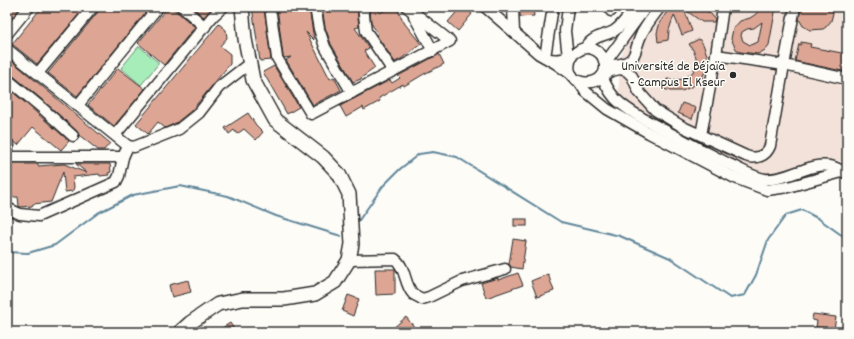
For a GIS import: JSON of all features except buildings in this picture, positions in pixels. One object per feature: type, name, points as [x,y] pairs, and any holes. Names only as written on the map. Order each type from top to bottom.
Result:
[{"type":"main road","points":[[180,332],[190,323],[218,304],[243,299],[284,299],[315,294],[336,282],[349,260],[352,244],[349,194],[339,174],[323,157],[275,120],[253,80],[245,39],[242,7]]},
{"type":"street","points":[[7,34],[29,7]]},
{"type":"street","points":[[38,73],[93,7]]},
{"type":"street","points":[[78,105],[158,7]]},
{"type":"street","points":[[182,7],[205,26]]},
{"type":"street","points":[[115,135],[205,26],[223,7]]},
{"type":"street","points":[[270,7],[276,58],[311,114],[450,41],[412,8]]},
{"type":"street","points":[[315,7],[319,29],[325,47],[352,93]]},
{"type":"street","points":[[363,7],[366,31],[393,71]]},
{"type":"street","points":[[486,7],[539,54],[575,78],[589,84],[594,82],[646,7]]},
{"type":"street","points":[[513,7],[514,32]]},
{"type":"street","points":[[547,58],[552,7]]},
{"type":"street","points":[[568,7],[565,31],[570,56],[569,65],[575,78],[585,91],[619,116],[729,175],[767,190],[788,187],[845,172]]},
{"type":"street","points":[[585,48],[592,39],[618,28],[635,7]]},
{"type":"street","points":[[604,68],[622,64],[631,60],[635,55],[642,34],[660,7]]},
{"type":"street","points":[[701,135],[716,55],[723,7]]},
{"type":"street","points":[[604,68],[611,71],[620,69],[628,71],[632,76],[638,92],[656,110],[683,127],[750,157],[758,157],[765,153],[770,146],[795,7]]},
{"type":"street","points":[[412,8],[433,51]]},
{"type":"street","points":[[7,49],[128,146],[134,147],[179,129],[198,113],[220,87],[250,62]]},
{"type":"street","points":[[547,58],[555,60],[570,56],[580,49],[594,49],[601,55],[611,93],[621,104],[654,125],[700,150],[750,174],[765,179],[778,179],[799,171],[821,166],[831,166],[845,172]]},
{"type":"street","points":[[716,55],[784,66],[847,79]]},
{"type":"street","points":[[7,79],[74,136]]},
{"type":"street","points":[[7,208],[20,214],[39,216],[116,182],[119,176],[122,157],[128,146]]},
{"type":"street","points":[[7,158],[122,157]]},
{"type":"street","points":[[349,260],[396,259],[399,262],[410,289],[414,294],[422,299],[462,281],[505,269]]},
{"type":"shaded area","name":"Université de Béjaïa - Campus El Kseur","points":[[652,7],[847,7],[847,163],[830,159],[782,173],[764,173],[665,127],[630,106],[618,95],[621,56],[631,36]]},
{"type":"green space","points":[[139,46],[159,63],[141,85],[121,68]]},
{"type":"waterway","points":[[357,223],[383,186],[400,169],[419,154],[433,152],[457,157],[561,222],[620,236],[670,258],[730,298],[745,295],[756,275],[768,240],[786,215],[802,210],[819,219],[847,239]]},
{"type":"waterway","points":[[7,252],[28,253],[55,245],[98,213],[133,195],[180,186],[228,196],[276,216],[341,236]]},
{"type":"place","name":"Université de Béjaïa - Campus El Kseur","points":[[733,75]]}]
